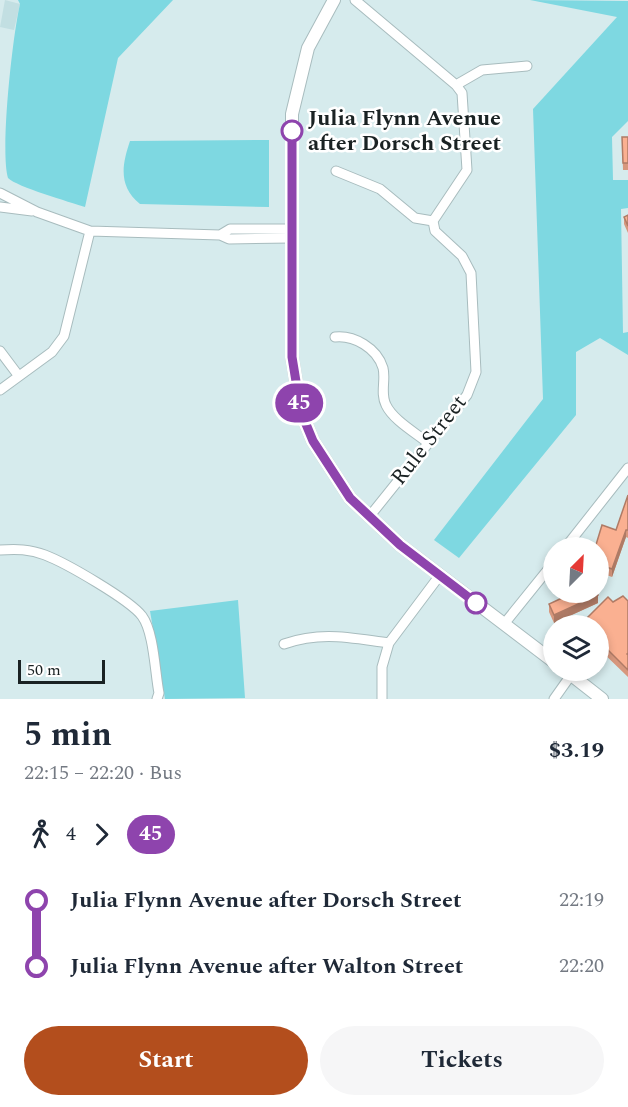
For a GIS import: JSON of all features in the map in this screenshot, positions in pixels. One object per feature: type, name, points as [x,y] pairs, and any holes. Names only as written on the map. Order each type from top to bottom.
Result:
[{"type":"street","points":[[334,0],[308,48],[298,78],[292,114],[292,357],[301,412],[313,441],[331,471],[350,498],[369,517],[543,654]]},
{"type":"street","points":[[336,171],[380,189],[415,218],[433,221],[466,170],[463,101],[456,85],[355,0]]},
{"type":"street","points":[[456,85],[482,70],[527,66]]},
{"type":"street","points":[[0,193],[37,212],[95,231],[220,235],[230,230],[291,234]]},
{"type":"street","points":[[0,207],[37,212]]},
{"type":"street","name":"Rule Street","points":[[369,517],[466,395],[476,372],[471,273],[462,256],[435,231],[433,221]]},
{"type":"street","points":[[0,390],[52,352],[64,336],[95,231]]},
{"type":"street","points":[[335,337],[361,342],[375,353],[383,368],[386,404],[428,443]]},
{"type":"street","points":[[0,351],[18,375]]},
{"type":"street","points":[[574,537],[628,468]]},
{"type":"street","points":[[0,550],[22,549],[45,555],[122,599],[142,616],[148,627],[159,693],[157,699]]},
{"type":"street","points":[[381,699],[382,667],[389,643],[440,575]]},
{"type":"street","points":[[504,624],[543,576]]},
{"type":"street","points":[[284,644],[324,634],[389,643]]},
{"type":"street","points":[[554,699],[564,681]]},
{"type":"street","points":[[578,681],[602,699]]},
{"type":"shaded area","points":[[5,0],[20,4],[14,30],[0,27]]},
{"type":"shaded area","points":[[18,0],[173,0],[118,58],[85,207],[32,190],[8,178],[5,145],[6,121],[20,4]]},
{"type":"shaded area","points":[[530,0],[628,1],[628,121],[612,137],[613,180],[628,180],[628,208],[621,209],[623,333],[628,332],[628,355],[600,338],[576,352],[576,415],[459,558],[434,540],[543,399],[533,109],[617,17]]},
{"type":"shaded area","points":[[269,140],[269,207],[140,204],[128,190],[125,182],[125,158],[130,141]]},
{"type":"shaded area","points":[[238,600],[245,698],[165,699],[150,611]]},
{"type":"building","points":[[622,137],[628,137],[628,163],[623,163]]},
{"type":"building","points":[[628,495],[628,530],[626,530],[612,569],[609,568],[609,537],[598,537],[602,525],[616,530]]},
{"type":"building","points":[[623,596],[628,601],[628,670],[609,651],[609,615],[590,615],[602,603],[609,603],[609,598],[613,602]]},
{"type":"building","points":[[551,603],[580,603],[554,615],[549,604]]},
{"type":"bus line","name":"45","points":[[292,131],[292,357],[294,383],[301,412],[313,441],[350,498],[400,545],[476,603]]},
{"type":"place","name":"Julia Flynn Avenue after Dorsch Street","points":[[292,131]]}]
